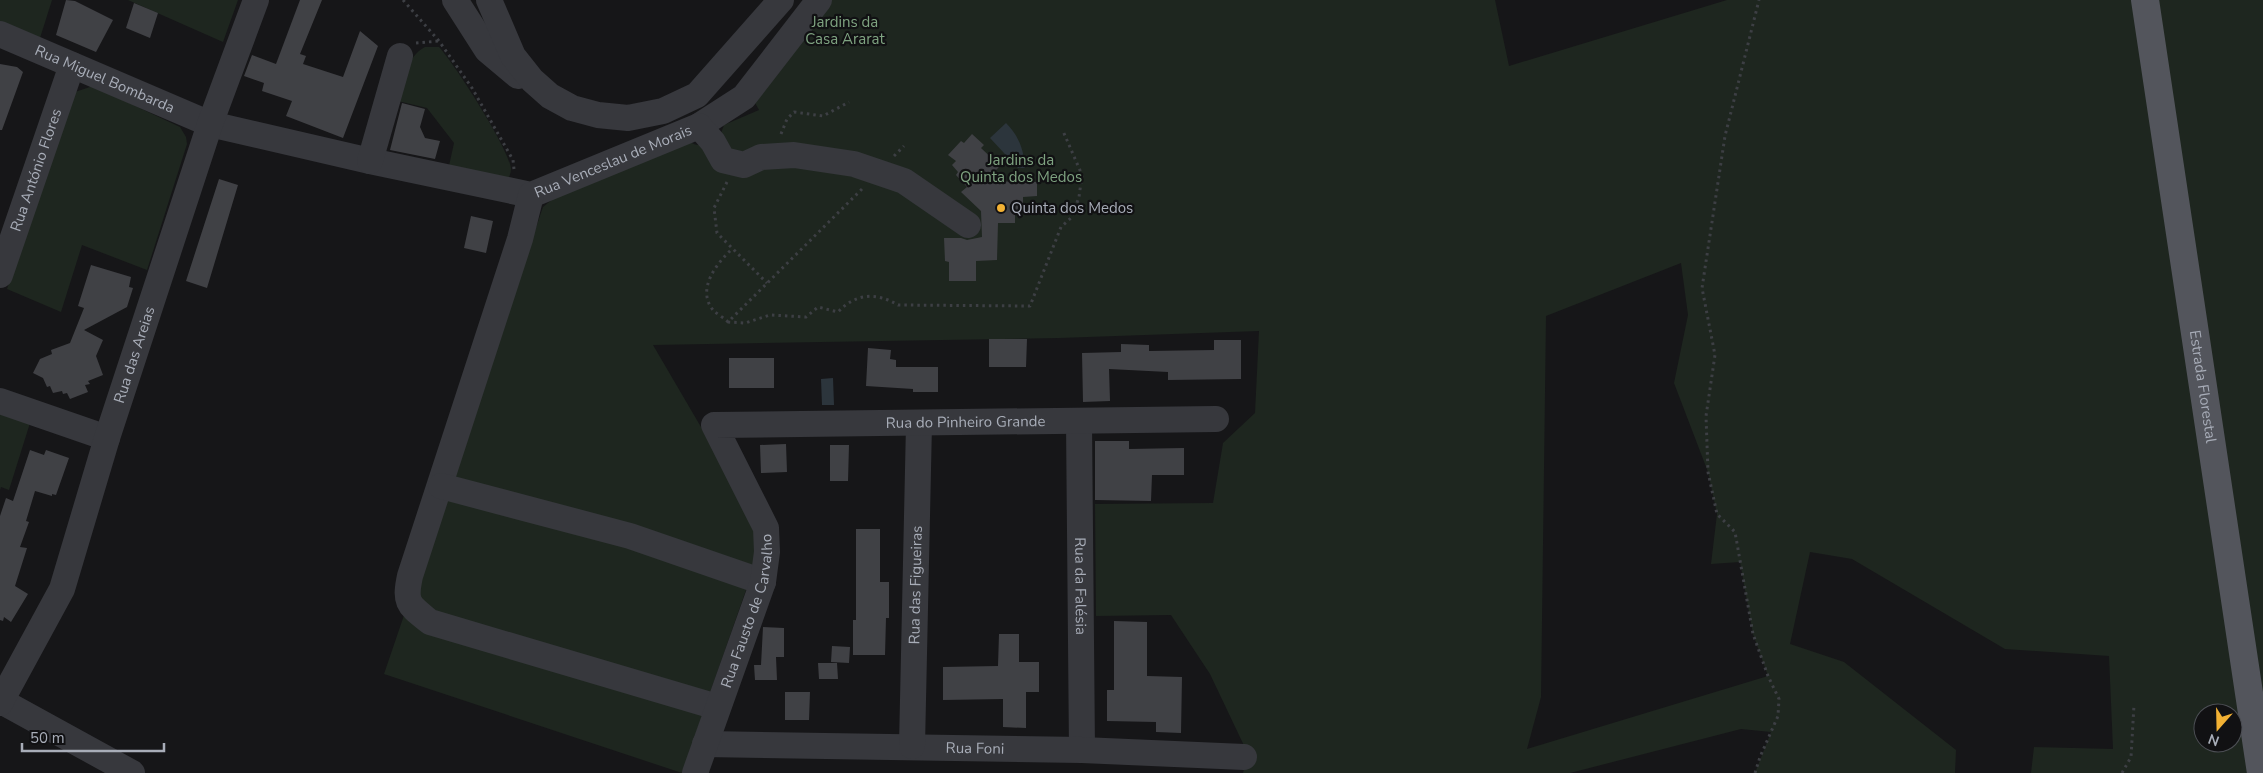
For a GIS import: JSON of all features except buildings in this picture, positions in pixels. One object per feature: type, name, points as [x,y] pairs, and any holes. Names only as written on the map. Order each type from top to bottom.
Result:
[{"type":"main road","name":"Estrada Florestal","points":[[2144,0],[2261,773]]},
{"type":"street","name":"Rua das Areias","points":[[1,702],[62,589],[107,438],[210,124],[256,0]]},
{"type":"street","points":[[455,0],[487,50],[518,75],[535,83]]},
{"type":"street","points":[[489,0],[513,56],[535,83],[550,96],[572,108],[598,115],[628,118],[663,111],[697,95],[781,0]]},
{"type":"street","name":"Rua Venceslau de Morais","points":[[210,124],[524,194],[699,126],[744,97],[819,0]]},
{"type":"street","name":"Rua Miguel Bombarda","points":[[0,34],[210,124]]},
{"type":"street","points":[[370,161],[400,56]]},
{"type":"street","name":"Rua António Flores","points":[[0,275],[72,65]]},
{"type":"street","points":[[699,126],[713,142],[723,160],[744,165],[761,158],[794,155],[854,164],[904,181],[968,225]]},
{"type":"street","points":[[524,194],[520,239],[441,486],[410,576],[406,596],[412,608],[430,622],[717,707]]},
{"type":"street","points":[[0,402],[107,438]]},
{"type":"street","name":"Rua do Pinheiro Grande","points":[[714,426],[1216,419]]},
{"type":"street","name":"Rua da Falésia","points":[[1079,422],[1082,750]]},
{"type":"street","name":"Rua das Figueiras","points":[[912,746],[919,424]]},
{"type":"street","name":"Rua Fausto de Carvalho","points":[[695,773],[763,582],[767,552],[766,528],[714,426]]},
{"type":"street","points":[[441,486],[630,536],[763,582]]},
{"type":"street","points":[[1,702],[132,773]]},
{"type":"street","name":"Rua Foni","points":[[705,744],[1082,750],[1244,757]]},
{"type":"path","points":[[403,0],[439,41],[472,88],[513,160],[524,194]]},
{"type":"path","points":[[1755,773],[1778,716],[1779,698],[1768,676],[1753,634],[1735,532],[1717,514],[1708,472],[1706,416],[1715,355],[1702,288],[1725,136],[1759,0]]},
{"type":"path","points":[[732,249],[720,260],[711,273],[707,288],[708,301],[714,310],[728,322],[746,323],[770,315],[806,317],[818,308],[838,312],[848,302],[867,296],[884,297],[898,306],[1030,306],[1061,227],[1072,217],[1079,197],[1082,175],[1063,131]]},
{"type":"path","points":[[728,322],[904,146]]},
{"type":"path","points":[[2122,773],[2131,757],[2134,705]]},
{"type":"green space","points":[[0,0],[52,0],[40,38],[0,22]]},
{"type":"green space","points":[[128,0],[238,0],[223,42]]},
{"type":"green space","points":[[830,0],[1495,0],[1509,66],[1727,0],[2263,0],[2263,773],[2031,773],[2034,747],[2113,749],[2109,656],[2005,649],[1852,559],[1810,552],[1790,644],[1844,662],[1956,750],[1955,773],[1755,773],[1771,732],[1741,729],[1570,773],[1243,773],[1248,754],[1210,674],[1171,615],[1096,616],[1095,504],[1213,503],[1223,443],[1255,413],[1259,331],[1059,338],[653,345],[746,504],[760,550],[682,773],[384,674],[543,207],[559,194],[689,141],[700,145],[712,141],[720,136],[724,125],[759,110],[753,99]],"holes":[[[1681,263],[1688,315],[1674,383],[1708,472],[1717,514],[1711,564],[1740,562],[1753,634],[1768,676],[1527,749],[1541,697],[1546,316]]]},
{"type":"green space","points":[[425,47],[439,47],[492,126],[511,169],[508,180],[447,175],[454,143],[427,108],[398,101],[410,63],[419,51]]},
{"type":"green space","points":[[93,86],[180,127],[186,137],[187,144],[147,270],[82,245],[61,312],[7,289],[72,93]]},
{"type":"green space","points":[[0,413],[30,423],[9,490],[1,487],[0,490]]},
{"type":"shaded area","points":[[1006,123],[1020,144],[1025,168],[1018,168],[990,138]]},
{"type":"shaded area","points":[[833,378],[834,405],[822,405],[821,379]]},
{"type":"place","name":"Quinta dos Medos","points":[[1001,208]]},
{"type":"park label","name":"Jardins da Casa Ararat","points":[[845,30]]},
{"type":"park label","name":"Jardins da Quinta dos Medos","points":[[1021,168]]}]
